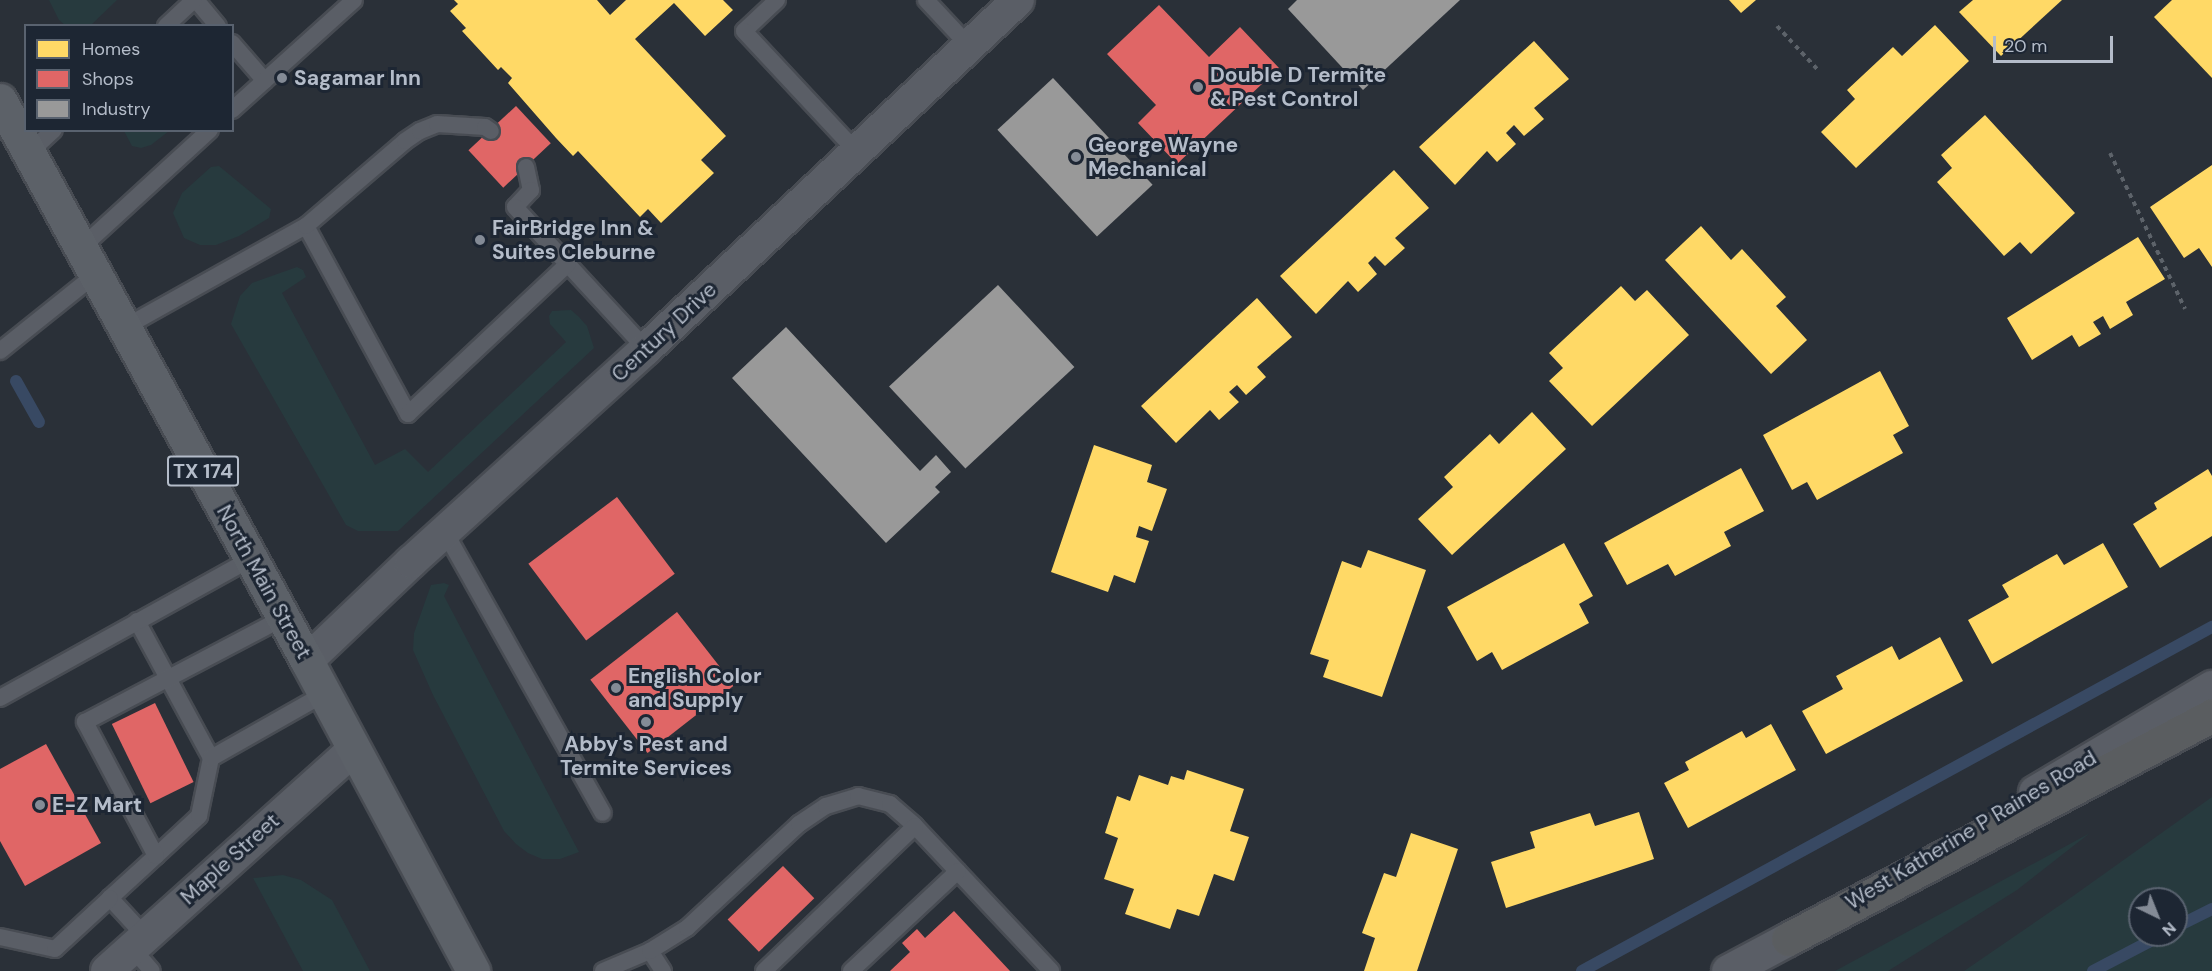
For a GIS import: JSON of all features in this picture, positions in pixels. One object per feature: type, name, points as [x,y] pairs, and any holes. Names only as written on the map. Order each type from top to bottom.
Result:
[{"type":"highway","points":[[1788,939],[2212,715]]},
{"type":"main road","name":"North Main Street","points":[[0,100],[307,661],[473,971]]},
{"type":"street","name":"Century Drive","points":[[307,661],[646,349],[1018,0]]},
{"type":"street","name":"West Katherine P Raines Road","points":[[1728,971],[1788,939],[2212,687]]},
{"type":"street","name":"Maple Street","points":[[107,971],[143,952],[354,748]]},
{"type":"lane","points":[[168,24],[195,0],[216,24]]},
{"type":"lane","points":[[234,108],[354,0]]},
{"type":"lane","points":[[777,0],[744,31],[857,152]]},
{"type":"lane","points":[[926,0],[969,46]]},
{"type":"lane","points":[[234,45],[265,81]]},
{"type":"lane","points":[[125,327],[306,226],[405,141],[420,131],[437,124],[485,127],[491,131]]},
{"type":"lane","points":[[29,153],[52,132]]},
{"type":"lane","points":[[0,351],[208,132]]},
{"type":"lane","points":[[526,167],[531,190],[515,207],[646,349]]},
{"type":"lane","points":[[306,226],[408,414],[568,264]]},
{"type":"lane","points":[[445,532],[603,813]]},
{"type":"lane","points":[[0,698],[251,559]]},
{"type":"lane","points":[[156,856],[85,722],[283,618]]},
{"type":"lane","points":[[0,937],[55,949],[199,816],[211,758],[137,621]]},
{"type":"lane","points":[[211,758],[324,694]]},
{"type":"lane","points":[[603,971],[650,951],[687,928],[799,824],[826,806],[858,796],[890,804],[915,826],[1051,971]]},
{"type":"lane","points":[[764,971],[915,826]]},
{"type":"lane","points":[[851,971],[958,871]]},
{"type":"lane","points":[[110,898],[143,952]]},
{"type":"lane","points":[[650,951],[663,971]]},
{"type":"path","points":[[1777,26],[1817,69]]},
{"type":"path","points":[[2110,153],[2185,309]]},
{"type":"green space","points":[[49,0],[117,0],[92,24],[64,24],[59,20]]},
{"type":"green space","points":[[125,132],[168,132],[151,145],[141,148],[132,146]]},
{"type":"green space","points":[[219,166],[271,209],[269,218],[239,236],[216,245],[200,245],[184,238],[173,213],[182,193],[211,167]]},
{"type":"green space","points":[[297,267],[303,270],[306,277],[282,293],[375,465],[405,449],[428,472],[566,342],[550,324],[549,316],[552,311],[571,310],[579,317],[587,326],[594,348],[398,531],[358,531],[346,525],[231,324],[240,296],[252,283]]},
{"type":"green space","points":[[444,583],[449,585],[444,596],[579,852],[560,859],[542,859],[516,844],[504,831],[433,695],[413,650],[414,633],[431,585]]},
{"type":"green space","points":[[2212,797],[2212,971],[1964,971],[2066,901]]},
{"type":"green space","points":[[2090,833],[2017,890],[1888,971],[1835,971]]},
{"type":"green space","points":[[283,875],[301,880],[332,900],[370,971],[303,971],[253,878]]},
{"type":"building: Homes","points":[[454,0],[597,0],[610,15],[626,0],[723,0],[733,10],[705,36],[674,3],[635,39],[726,136],[701,160],[714,173],[661,223],[648,209],[640,217],[578,151],[573,156],[508,83],[512,78],[501,67],[498,70],[462,31],[466,28],[450,11],[458,4]]},
{"type":"building: Homes","points":[[1729,0],[1756,0],[1741,13]]},
{"type":"building: Homes","points":[[1973,0],[2062,0],[2001,56],[1959,12]]},
{"type":"building: Homes","points":[[2172,0],[2212,0],[2212,78],[2154,17]]},
{"type":"building: Homes","points":[[1935,25],[1969,61],[1856,168],[1821,132],[1855,99],[1847,90],[1893,47],[1902,56]]},
{"type":"building: Homes","points":[[1534,41],[1569,79],[1534,108],[1544,119],[1524,136],[1514,125],[1506,133],[1516,144],[1497,162],[1487,151],[1455,185],[1419,147]]},
{"type":"building: Homes","points":[[1985,115],[2075,213],[2031,254],[2020,242],[2004,256],[1937,182],[1952,168],[1941,155]]},
{"type":"building: Homes","points":[[2212,165],[2212,267],[2199,248],[2184,258],[2150,207]]},
{"type":"building: Homes","points":[[1394,170],[1429,208],[1395,238],[1405,248],[1385,266],[1375,256],[1368,263],[1377,274],[1358,292],[1348,281],[1316,314],[1280,276]]},
{"type":"building: Homes","points":[[1701,226],[1731,260],[1742,249],[1786,297],[1776,306],[1807,340],[1771,374],[1665,260]]},
{"type":"building: Homes","points":[[2138,237],[2165,279],[2126,302],[2133,315],[2110,329],[2103,316],[2093,322],[2101,334],[2079,347],[2072,335],[2032,360],[2007,318]]},
{"type":"building: Homes","points":[[1621,286],[1635,301],[1647,290],[1689,335],[1592,426],[1549,381],[1563,368],[1549,353]]},
{"type":"building: Homes","points":[[1257,298],[1292,337],[1257,367],[1266,377],[1246,395],[1237,385],[1229,392],[1239,402],[1219,420],[1210,410],[1176,443],[1141,406]]},
{"type":"building: Homes","points":[[1880,371],[1909,426],[1893,435],[1903,453],[1817,500],[1807,482],[1792,490],[1763,435]]},
{"type":"building: Homes","points":[[1532,412],[1566,449],[1452,555],[1418,519],[1453,487],[1444,477],[1490,434],[1499,444]]},
{"type":"building: Homes","points":[[1094,445],[1152,465],[1147,482],[1167,489],[1152,531],[1139,526],[1136,537],[1149,541],[1135,583],[1114,575],[1108,592],[1051,572]]},
{"type":"building: Homes","points":[[1741,468],[1764,511],[1724,532],[1731,546],[1675,576],[1668,564],[1627,585],[1604,543]]},
{"type":"building: Homes","points":[[2208,469],[2212,476],[2212,536],[2160,568],[2133,524],[2157,509],[2154,503]]},
{"type":"building: Homes","points":[[1564,543],[1593,596],[1579,604],[1589,623],[1502,670],[1492,652],[1477,661],[1447,607]]},
{"type":"building: Homes","points":[[2103,543],[2128,587],[1992,664],[1968,620],[2009,597],[2002,585],[2057,554],[2064,565]]},
{"type":"building: Homes","points":[[1368,550],[1426,570],[1382,697],[1323,677],[1329,660],[1310,654],[1342,561],[1361,568]]},
{"type":"building: Homes","points":[[1940,637],[1963,681],[1826,754],[1802,711],[1843,689],[1836,676],[1892,646],[1899,660]]},
{"type":"building: Homes","points":[[1771,724],[1796,770],[1688,828],[1664,783],[1689,770],[1685,762],[1742,731],[1746,738]]},
{"type":"building: Homes","points":[[1187,770],[1244,789],[1230,831],[1249,837],[1234,881],[1214,874],[1199,916],[1177,909],[1170,929],[1125,914],[1134,889],[1104,879],[1118,838],[1105,833],[1117,796],[1130,801],[1139,775],[1168,785],[1171,776],[1184,780]]},
{"type":"building: Homes","points":[[1639,812],[1654,859],[1506,908],[1491,862],[1535,848],[1530,832],[1590,813],[1595,826]]},
{"type":"building: Homes","points":[[1411,833],[1458,849],[1417,971],[1364,971],[1375,938],[1362,933],[1384,873],[1396,877]]},
{"type":"building: Shops","name":"Double D Termite & Pest Control","points":[[1159,5],[1209,57],[1240,27],[1279,68],[1177,164],[1138,123],[1156,105],[1107,54]]},
{"type":"building: Shops","points":[[516,106],[551,143],[503,188],[468,150]]},
{"type":"building: Shops","points":[[617,497],[675,574],[586,640],[528,564]]},
{"type":"building: Shops","points":[[677,612],[734,685],[648,753],[590,680]]},
{"type":"building: Shops","name":"E-Z Mart","points":[[155,703],[194,782],[150,803],[112,724]]},
{"type":"building: Shops","name":"E-Z Mart","points":[[46,744],[101,843],[25,886],[0,841],[0,769]]},
{"type":"building: Shops","points":[[783,866],[814,898],[759,952],[728,919]]},
{"type":"building: Shops","points":[[954,911],[1010,971],[890,971],[910,952],[902,943],[917,929],[925,938]]},
{"type":"building: Industry","points":[[1297,0],[1460,0],[1363,90],[1288,9]]},
{"type":"building: Industry","name":"George Wayne Mechanical","points":[[1053,78],[1153,185],[1097,237],[997,130]]},
{"type":"building: Industry","points":[[998,285],[1074,367],[965,469],[889,387]]},
{"type":"building: Industry","points":[[786,327],[920,471],[936,455],[951,472],[935,487],[940,492],[886,543],[732,378]]},
{"type":"waterway","points":[[16,381],[39,422]]},
{"type":"waterway","points":[[1582,971],[2212,627]]},
{"type":"waterway","points":[[2188,921],[2212,909]]},
{"type":"waterway","points":[[2093,971],[2139,947]]},
{"type":"place","name":"Sagamar Inn","points":[[282,78]]},
{"type":"place","name":"Double D Termite & Pest Control","points":[[1198,87]]},
{"type":"place","name":"George Wayne Mechanical","points":[[1076,157]]},
{"type":"place","name":"FairBridge Inn & Suites Cleburne","points":[[480,240]]},
{"type":"place","name":"English Color and Supply","points":[[616,688]]},
{"type":"place","name":"Abby's Pest and Termite Services","points":[[646,722]]},
{"type":"place","name":"E-Z Mart","points":[[40,805]]}]
